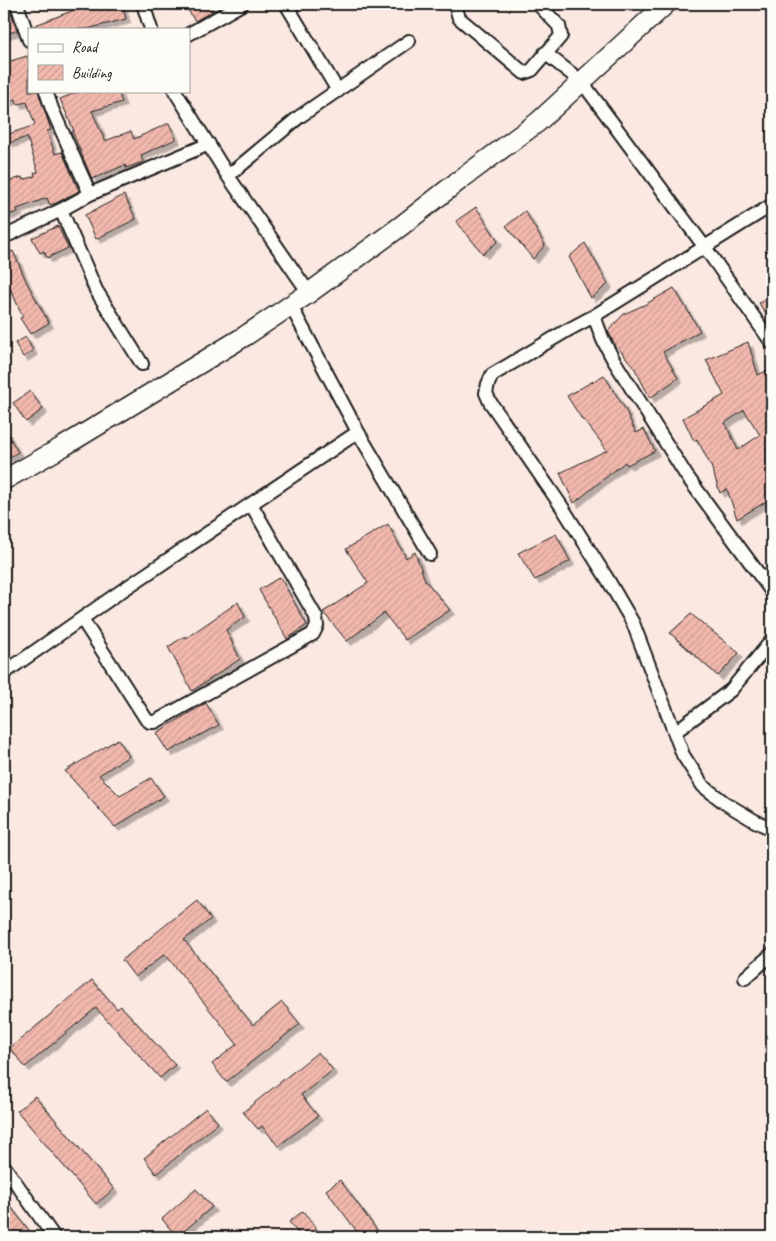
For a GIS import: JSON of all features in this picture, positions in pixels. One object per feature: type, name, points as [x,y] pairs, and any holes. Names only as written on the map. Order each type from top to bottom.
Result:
[{"type":"main road","points":[[4,480],[94,428],[291,306],[402,226],[538,122],[666,4]]},
{"type":"street","points":[[17,4],[28,37]]},
{"type":"street","points":[[143,4],[151,28]]},
{"type":"street","points":[[190,33],[242,4]]},
{"type":"street","points":[[286,4],[338,91]]},
{"type":"street","points":[[459,4],[456,8],[459,18],[524,73],[532,70],[561,36],[559,26],[538,4]]},
{"type":"street","points":[[228,176],[299,117],[409,41]]},
{"type":"street","points":[[545,53],[582,82],[704,246],[772,343]]},
{"type":"street","points":[[46,92],[90,194]]},
{"type":"street","points":[[176,92],[228,176],[309,293]]},
{"type":"street","points":[[4,237],[90,194],[209,144]]},
{"type":"street","points":[[772,205],[594,316],[566,330],[492,375],[486,393],[506,427],[567,515],[633,624],[683,755],[703,786],[725,802],[772,829]]},
{"type":"street","points":[[61,210],[96,290],[142,364]]},
{"type":"street","points":[[291,306],[358,432],[430,554]]},
{"type":"street","points":[[594,316],[613,359],[686,475],[772,592]]},
{"type":"street","points":[[4,673],[358,432]]},
{"type":"street","points":[[82,619],[146,719],[154,722],[313,634],[317,626],[316,617],[251,504]]},
{"type":"street","points":[[675,732],[731,690],[772,640]]},
{"type":"street","points":[[745,978],[772,954]]},
{"type":"street","points":[[4,1166],[54,1237]]},
{"type":"building","points":[[90,4],[122,4],[126,19],[91,28],[34,28],[33,26],[74,10],[73,8]]},
{"type":"building","points":[[184,4],[208,4],[213,11],[195,21]]},
{"type":"building","points":[[10,9],[17,31],[4,34],[4,10]]},
{"type":"building","points":[[27,56],[28,92],[38,92],[51,130],[47,131],[55,154],[62,152],[79,191],[50,205],[47,198],[17,209],[18,212],[4,216],[4,183],[22,177],[23,180],[35,176],[34,173],[38,172],[27,137],[9,143],[6,135],[35,125],[27,102],[17,104],[16,99],[4,102],[4,86],[8,85],[4,63]]},
{"type":"building","points":[[78,92],[118,92],[122,102],[92,111],[105,141],[131,131],[134,139],[169,123],[176,139],[141,155],[143,162],[126,168],[125,165],[92,179],[60,99]]},
{"type":"building","points":[[124,195],[136,219],[96,239],[85,215]]},
{"type":"building","points":[[476,207],[498,241],[483,254],[456,221]]},
{"type":"building","points":[[525,211],[545,245],[533,259],[506,226]]},
{"type":"building","points":[[58,226],[68,248],[47,258],[44,251],[40,253],[32,238]]},
{"type":"building","points":[[585,243],[608,284],[591,298],[569,257]]},
{"type":"building","points":[[13,251],[27,283],[49,323],[30,334],[20,318],[23,317],[10,288],[4,291],[4,255]]},
{"type":"building","points":[[674,288],[700,331],[663,352],[678,378],[650,398],[635,369],[613,341],[608,331],[624,314]]},
{"type":"building","points":[[772,296],[772,324],[759,303]]},
{"type":"building","points":[[26,337],[33,351],[23,357],[15,343]]},
{"type":"building","points":[[748,342],[758,375],[768,370],[772,391],[772,498],[737,519],[727,489],[720,493],[711,466],[697,439],[694,441],[683,418],[724,395],[706,360]],"holes":[[[744,410],[760,435],[738,450],[725,423]]]},
{"type":"building","points":[[604,375],[625,409],[636,433],[644,429],[655,451],[627,465],[625,462],[574,503],[560,473],[607,450],[583,421],[567,396]]},
{"type":"building","points":[[30,391],[43,409],[26,422],[13,403]]},
{"type":"building","points":[[4,428],[18,452],[8,458],[4,451]]},
{"type":"building","points":[[388,524],[406,558],[415,552],[425,580],[450,610],[405,640],[384,613],[347,641],[323,612],[368,583],[346,549]]},
{"type":"building","points":[[556,534],[570,561],[535,580],[518,553]]},
{"type":"building","points":[[280,577],[307,625],[287,639],[259,590]]},
{"type":"building","points":[[238,602],[245,617],[226,630],[240,659],[192,691],[168,647],[185,636],[186,638]]},
{"type":"building","points":[[691,614],[739,653],[718,676],[670,633]]},
{"type":"building","points":[[206,703],[219,725],[168,752],[156,733]]},
{"type":"building","points":[[118,739],[129,756],[99,775],[120,796],[151,778],[164,796],[115,827],[65,771]]},
{"type":"building","points":[[197,900],[211,919],[184,940],[253,1025],[282,1002],[300,1024],[226,1082],[212,1064],[237,1044],[165,954],[135,977],[122,960]]},
{"type":"building","points":[[92,980],[117,1009],[121,1006],[175,1065],[160,1078],[96,1008],[25,1067],[10,1048]]},
{"type":"building","points":[[318,1052],[333,1070],[301,1095],[318,1116],[278,1146],[262,1126],[258,1129],[243,1112]]},
{"type":"building","points":[[35,1096],[114,1189],[96,1204],[17,1111]]},
{"type":"building","points":[[206,1108],[218,1123],[156,1174],[144,1158]]},
{"type":"building","points":[[340,1180],[382,1237],[361,1237],[326,1190]]},
{"type":"building","points":[[196,1189],[212,1207],[177,1237],[162,1219]]},
{"type":"building","points":[[4,1198],[34,1237],[4,1237]]},
{"type":"building","points":[[303,1211],[322,1237],[301,1237],[289,1222]]}]
